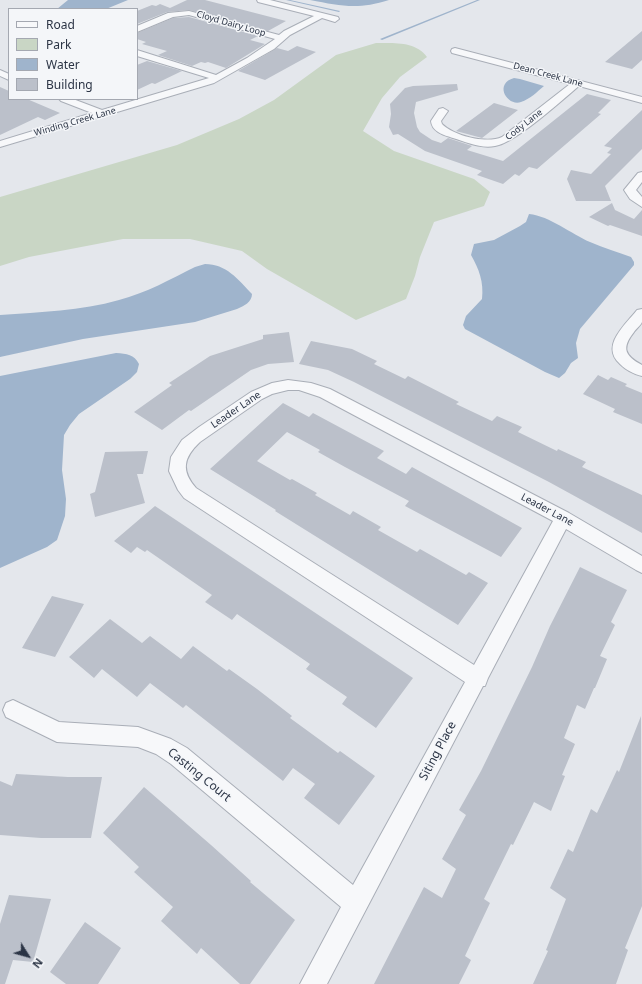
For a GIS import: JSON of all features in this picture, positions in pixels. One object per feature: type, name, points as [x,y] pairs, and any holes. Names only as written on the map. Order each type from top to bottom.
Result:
[{"type":"street","points":[[261,0],[335,19]]},
{"type":"street","name":"Cloyd Dairy Loop","points":[[138,29],[171,15],[186,13],[280,38]]},
{"type":"street","name":"Winding Creek Lane","points":[[0,144],[189,88],[217,78],[266,51],[280,38],[320,16]]},
{"type":"street","name":"Dean Creek Lane","points":[[455,51],[642,100]]},
{"type":"street","points":[[138,53],[217,78]]},
{"type":"street","name":"Cody Lane","points":[[443,111],[438,116],[436,121],[437,126],[442,131],[479,143],[497,143],[506,139],[577,83]]},
{"type":"street","points":[[67,100],[102,114]]},
{"type":"street","points":[[642,176],[630,190],[634,198],[642,203]]},
{"type":"street","points":[[642,312],[621,340],[618,349],[620,355],[627,363],[642,371]]},
{"type":"street","name":"Leader Lane","points":[[478,679],[195,497],[186,489],[180,480],[177,468],[179,456],[185,446],[194,438],[258,394],[274,387],[300,385],[325,393],[563,518],[642,564]]},
{"type":"street","name":"Siting Place","points":[[313,984],[478,679],[563,518]]},
{"type":"street","name":"Casting Court","points":[[13,710],[58,732],[131,736],[163,746],[179,756],[356,904]]},
{"type":"green space","points":[[376,43],[404,44],[417,48],[427,57],[400,77],[382,98],[363,131],[394,151],[474,179],[490,192],[484,206],[434,222],[406,299],[356,320],[267,269],[242,251],[190,239],[123,239],[29,257],[0,266],[0,197],[177,145],[239,119],[274,100],[336,55]]},
{"type":"water","points":[[68,0],[128,0],[108,8],[58,8]]},
{"type":"water","points":[[310,0],[389,0],[368,5],[350,6]]},
{"type":"water","points":[[514,78],[544,86],[527,99],[516,103],[508,98],[504,90],[504,85]]},
{"type":"water","points":[[529,214],[545,218],[583,239],[631,257],[634,262],[634,265],[580,329],[576,343],[578,358],[571,363],[565,373],[559,378],[465,329],[463,325],[466,316],[482,299],[480,276],[471,255],[474,244],[494,240],[520,226],[526,222]]},
{"type":"water","points":[[205,264],[219,267],[231,273],[252,294],[251,299],[245,305],[237,309],[195,322],[83,339],[0,357],[0,315],[90,307],[105,304],[139,294],[195,267]]},
{"type":"water","points":[[116,353],[127,354],[135,358],[139,364],[137,372],[130,379],[79,414],[64,435],[62,470],[66,499],[65,516],[57,540],[47,547],[0,568],[0,376]]},
{"type":"building","points":[[187,0],[205,0],[286,21],[268,31],[189,10],[167,12],[138,24],[138,11],[152,5],[156,6],[160,4],[170,8]]},
{"type":"building","points":[[189,17],[258,36],[250,40],[265,44],[226,68],[208,62],[201,62],[192,66],[158,55],[167,51],[142,44],[146,42],[138,39],[138,33],[173,18]]},
{"type":"building","points":[[642,31],[642,60],[632,69],[605,62]]},
{"type":"building","points":[[297,46],[316,52],[265,80],[238,71],[277,48],[288,51]]},
{"type":"building","points":[[147,61],[182,71],[155,84],[152,83],[138,90],[138,65]]},
{"type":"building","points":[[457,84],[458,90],[416,102],[414,113],[417,127],[420,132],[432,140],[441,143],[448,138],[472,146],[467,150],[503,161],[587,94],[611,100],[598,113],[601,114],[537,169],[529,167],[519,176],[515,174],[503,184],[477,175],[482,171],[425,151],[398,134],[393,135],[389,127],[391,114],[390,104],[405,88],[413,86]]},
{"type":"building","points":[[0,87],[8,91],[8,100],[29,100],[60,113],[45,120],[38,117],[0,135]]},
{"type":"building","points":[[494,103],[518,110],[482,138],[456,131]]},
{"type":"building","points":[[642,110],[642,149],[605,186],[611,201],[576,201],[567,179],[571,170],[591,174],[611,154],[607,153],[612,148],[604,146]]},
{"type":"building","points":[[612,203],[615,210],[634,219],[642,210],[642,236],[610,225],[608,226],[589,217]]},
{"type":"building","points":[[289,332],[294,362],[268,364],[251,370],[191,411],[189,410],[162,430],[134,412],[172,385],[169,383],[210,356],[263,339],[263,335]]},
{"type":"building","points":[[311,341],[352,349],[377,361],[374,364],[405,379],[408,376],[459,402],[456,404],[492,421],[497,416],[522,427],[518,432],[557,451],[558,449],[586,462],[582,467],[642,495],[642,533],[549,482],[354,382],[328,370],[299,364]]},
{"type":"building","points":[[598,375],[608,380],[611,377],[627,384],[625,386],[642,393],[642,424],[613,412],[615,409],[583,394]]},
{"type":"building","points":[[283,403],[309,417],[313,413],[384,451],[377,458],[406,474],[412,467],[522,528],[501,557],[405,506],[409,501],[318,452],[320,450],[287,432],[257,461],[290,480],[292,479],[317,493],[315,495],[350,515],[353,511],[381,527],[378,530],[417,552],[420,549],[466,575],[469,572],[488,583],[458,625],[210,469]]},
{"type":"building","points":[[148,451],[143,474],[137,474],[145,503],[95,517],[90,494],[95,492],[105,452]]},
{"type":"building","points":[[155,506],[413,678],[376,728],[342,704],[347,697],[306,669],[310,664],[237,614],[232,620],[205,602],[212,595],[147,550],[145,552],[137,547],[131,553],[114,541]]},
{"type":"building","points":[[580,567],[627,590],[611,622],[615,625],[600,656],[607,659],[595,688],[585,709],[577,705],[564,738],[575,744],[562,775],[565,776],[551,811],[534,802],[513,845],[511,844],[484,899],[490,903],[465,956],[471,960],[459,984],[374,984],[424,887],[442,898],[456,869],[442,859],[466,815],[459,810],[481,771],[532,667],[550,626]]},
{"type":"building","points":[[52,596],[84,604],[55,657],[22,648]]},
{"type":"building","points":[[110,619],[142,643],[150,636],[181,659],[193,646],[227,671],[229,669],[257,689],[292,716],[290,718],[338,753],[340,751],[375,776],[339,825],[304,798],[315,784],[293,768],[283,781],[186,705],[183,708],[150,683],[137,697],[102,669],[94,678],[69,657]]},
{"type":"building","points":[[641,716],[642,906],[625,948],[628,950],[616,984],[533,984],[548,951],[546,950],[566,899],[550,888],[568,849],[573,852],[591,809],[597,813],[617,770],[619,772]]},
{"type":"building","points":[[16,774],[102,777],[91,838],[41,838],[0,835],[0,781],[12,786]]},
{"type":"building","points":[[144,787],[211,845],[251,881],[250,882],[295,920],[250,984],[240,984],[201,948],[197,954],[161,921],[173,907],[134,872],[139,867],[103,833]]},
{"type":"building","points":[[9,895],[51,899],[33,962],[13,960],[5,984],[0,984],[0,924]]},
{"type":"building","points":[[85,922],[121,948],[98,984],[66,984],[50,972]]},
{"type":"waterway","points":[[287,0],[339,11]]},
{"type":"waterway","points":[[381,39],[479,0]]}]
